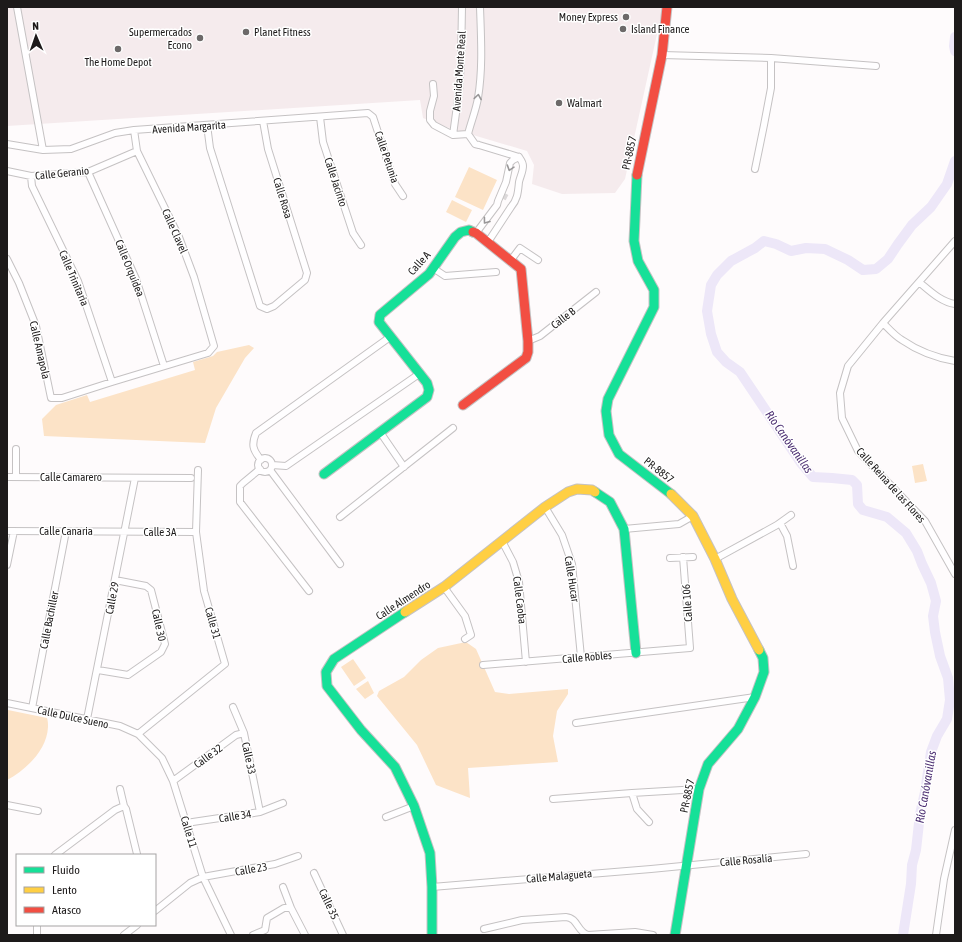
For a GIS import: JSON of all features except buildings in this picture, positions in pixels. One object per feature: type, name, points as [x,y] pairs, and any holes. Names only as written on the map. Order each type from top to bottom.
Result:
[{"type":"street","points":[[17,7],[43,150]]},
{"type":"street","name":"Avenida Monte Real","points":[[453,135],[462,62],[462,7]]},
{"type":"street","name":"Avenida Monte Real","points":[[468,134],[478,99],[480,71],[480,7]]},
{"type":"street","name":"PR-8857","points":[[667,7],[662,55],[636,179],[634,241],[638,261],[654,290],[654,307],[608,399],[606,411],[609,435],[618,454],[668,491],[693,516],[715,559],[732,599],[763,658],[764,672],[755,697],[738,730],[708,764],[699,789],[675,935]]},
{"type":"street","points":[[662,55],[771,58],[876,66]]},
{"type":"street","points":[[755,169],[771,88],[771,58]]},
{"type":"street","points":[[433,84],[434,96],[430,111],[430,120],[434,125],[453,135],[468,134],[475,144],[519,157],[522,162],[523,167],[519,183],[520,187],[515,203],[488,242]]},
{"type":"street","name":"Avenida Margarita","points":[[7,144],[43,150],[72,149],[115,133],[134,130],[368,113],[373,117]]},
{"type":"street","name":"Calle Jacinto","points":[[320,117],[324,142],[331,165],[353,233],[360,245]]},
{"type":"street","name":"Calle Petunia","points":[[373,117],[395,184],[403,196]]},
{"type":"street","name":"Calle Rosa","points":[[207,125],[210,148],[260,306],[267,309],[274,306],[305,280],[307,273],[268,149],[263,121]]},
{"type":"street","name":"Calle Clavel","points":[[134,130],[137,151],[179,237],[194,277],[214,346],[208,353],[164,366]]},
{"type":"street","name":"Calle Geranio","points":[[7,171],[31,176],[88,172],[137,151]]},
{"type":"street","points":[[497,205],[506,183],[510,164],[513,160],[519,157]]},
{"type":"street","name":"Calle Orquídea","points":[[88,172],[136,279],[164,366]]},
{"type":"street","name":"Calle Trinitaria","points":[[31,176],[32,186],[78,281],[112,382]]},
{"type":"street","points":[[506,183],[508,187],[506,191]]},
{"type":"street","points":[[463,405],[526,358],[528,352],[521,269],[476,233],[497,205],[504,199]]},
{"type":"street","name":"Calle A","points":[[324,474],[427,397],[429,390],[427,383],[379,322],[380,315],[429,274],[455,237],[468,230],[476,233]]},
{"type":"street","name":"Calle Reina de las Flores","points":[[955,241],[883,323],[848,366],[840,393],[842,418],[858,451],[925,522],[955,574]]},
{"type":"street","points":[[511,260],[520,248],[538,260]]},
{"type":"street","name":"Calle Amapola","points":[[7,259],[19,283],[36,326],[51,398],[62,398],[112,382]]},
{"type":"street","points":[[433,268],[445,276],[496,272]]},
{"type":"street","points":[[920,282],[936,296],[955,304]]},
{"type":"street","name":"Calle B","points":[[528,341],[540,336],[596,292]]},
{"type":"street","points":[[883,323],[901,340],[922,351],[943,359],[955,360]]},
{"type":"street","points":[[261,460],[254,449],[253,444],[256,433],[390,337]]},
{"type":"street","points":[[112,382],[164,366]]},
{"type":"street","points":[[340,564],[271,468],[272,463],[268,459],[263,458],[258,464],[260,469],[265,472],[271,468],[286,466],[419,374]]},
{"type":"street","points":[[340,517],[453,428]]},
{"type":"street","points":[[380,432],[404,467]]},
{"type":"street","points":[[16,449],[16,477]]},
{"type":"street","points":[[260,469],[240,486],[240,502],[309,591]]},
{"type":"street","name":"Calle 31","points":[[138,734],[225,664],[204,590],[196,532],[198,470]]},
{"type":"street","name":"Calle Camarero","points":[[7,477],[191,478]]},
{"type":"street","name":"Calle 29","points":[[87,719],[98,670],[135,478]]},
{"type":"street","name":"Calle Almendro","points":[[432,935],[430,853],[414,806],[395,767],[361,730],[328,686],[326,672],[334,659],[444,587],[545,507],[568,492],[577,489],[592,490],[610,502],[624,529],[636,653]]},
{"type":"street","name":"Calle Hucar","points":[[545,507],[562,535],[572,564],[581,657]]},
{"type":"street","points":[[715,559],[792,515]]},
{"type":"street","points":[[624,529],[679,524],[693,516]]},
{"type":"street","points":[[780,523],[787,536],[793,566]]},
{"type":"street","points":[[7,565],[10,531]]},
{"type":"street","name":"Calle Canaria","points":[[10,531],[124,532]]},
{"type":"street","name":"Calle Bachiller","points":[[32,708],[66,531]]},
{"type":"street","name":"Calle 3A","points":[[124,532],[196,532]]},
{"type":"street","name":"Calle Caoba","points":[[502,541],[513,562],[519,582],[526,662]]},
{"type":"street","name":"Calle 106","points":[[683,557],[690,648]]},
{"type":"street","points":[[670,558],[693,557]]},
{"type":"street","name":"Calle 30","points":[[98,670],[128,674],[160,652],[165,644],[151,590],[146,586],[115,580]]},
{"type":"street","points":[[444,587],[465,616],[471,635],[466,638]]},
{"type":"street","name":"Calle Robles","points":[[484,665],[690,648]]},
{"type":"street","points":[[576,723],[755,697]]},
{"type":"street","name":"Calle Dulce Sueno","points":[[7,703],[120,726],[138,734]]},
{"type":"street","name":"Calle 33","points":[[233,706],[244,732],[260,812]]},
{"type":"street","name":"Calle 32","points":[[173,781],[236,735],[244,732]]},
{"type":"street","name":"Calle 11","points":[[138,734],[162,758],[173,781],[203,877],[231,935]]},
{"type":"street","points":[[553,799],[699,789]]},
{"type":"street","points":[[120,790],[137,854]]},
{"type":"street","points":[[632,793],[637,809],[649,822]]},
{"type":"street","name":"Calle 34","points":[[186,823],[260,812],[283,803]]},
{"type":"street","points":[[7,805],[38,811]]},
{"type":"street","points":[[56,854],[115,810],[124,806]]},
{"type":"street","points":[[386,817],[414,806]]},
{"type":"street","points":[[936,935],[944,879],[955,830]]},
{"type":"street","name":"Calle Rosalía","points":[[687,865],[806,854]]},
{"type":"street","name":"Calle 23","points":[[156,910],[190,883],[203,877],[275,864],[298,856]]},
{"type":"street","name":"Calle Malagueta","points":[[432,887],[687,865]]},
{"type":"street","name":"Calle 35","points":[[314,873],[343,935]]},
{"type":"street","points":[[283,887],[291,908],[305,934]]},
{"type":"street","points":[[253,935],[267,932],[267,918],[284,908],[291,908]]},
{"type":"street","points":[[484,929],[522,920],[566,917],[573,920],[584,934],[588,935],[635,932],[653,935]]},
{"type":"street","points":[[124,935],[136,926]]},
{"type":"shaded area","points":[[7,7],[663,7],[625,179],[615,193],[562,194],[532,184],[534,165],[527,151],[446,127],[423,118],[420,100],[7,126]]},
{"type":"shaded area","points":[[469,167],[497,180],[483,210],[455,197]]},
{"type":"shaded area","points":[[452,200],[472,210],[466,222],[446,212]]},
{"type":"shaded area","points":[[249,345],[254,348],[245,358],[216,408],[205,443],[44,436],[42,419],[56,405],[87,395],[90,402],[195,370],[193,362],[213,356],[217,352]]},
{"type":"shaded area","points":[[923,464],[927,481],[915,483],[912,466]]},
{"type":"shaded area","points":[[466,642],[476,649],[495,692],[509,694],[568,689],[568,694],[557,711],[553,736],[558,762],[468,768],[470,798],[436,785],[417,745],[377,696],[379,691],[404,677],[421,660],[438,648]]},
{"type":"shaded area","points":[[353,659],[366,678],[354,686],[341,667]]},
{"type":"shaded area","points":[[368,681],[374,693],[365,699],[356,689]]},
{"type":"shaded area","points":[[8,710],[47,718],[48,727],[44,744],[40,751],[28,765],[7,780]]},
{"type":"waterway","name":"Río Canóvanillas","points":[[955,37],[955,51]]},
{"type":"waterway","name":"Río Canóvanillas","points":[[903,935],[911,884],[912,865],[916,850],[920,814],[931,752],[937,736],[947,719],[950,700],[948,678],[940,656],[935,632],[933,616],[936,601],[931,583],[917,551],[906,533],[887,517],[863,510],[858,504],[857,485],[852,480],[813,477],[801,463],[740,372],[726,362],[717,352],[711,334],[707,311],[711,285],[717,275],[731,261],[755,248],[764,241],[776,244],[791,251],[806,248],[825,249],[848,260],[863,270],[876,269],[888,259],[912,225],[931,207],[947,184],[955,161]]},
{"type":"tunnel","points":[[503,199],[507,191]]},
{"type":"traffic: fast","points":[[637,175],[634,241],[638,261],[654,290],[654,307],[608,399],[606,411],[609,435],[619,454],[671,494]]},
{"type":"traffic: fast","points":[[324,474],[427,397],[429,390],[427,383],[379,322],[380,315],[429,274],[455,237],[461,232],[469,230],[473,232]]},
{"type":"traffic: fast","points":[[595,492],[610,502],[624,529],[636,653]]},
{"type":"traffic: fast","points":[[405,612],[334,659],[326,672],[327,686],[361,730],[395,767],[414,806],[430,853],[432,935]]},
{"type":"traffic: fast","points":[[675,935],[699,789],[708,764],[738,729],[755,697],[764,672],[763,658],[759,650]]},
{"type":"traffic: slow","points":[[405,612],[444,587],[545,507],[568,492],[577,489],[592,490],[595,492]]},
{"type":"traffic: slow","points":[[671,494],[693,516],[715,559],[732,599],[759,650]]},
{"type":"traffic: jam","points":[[637,175],[662,55],[667,7]]},
{"type":"traffic: jam","points":[[463,405],[526,358],[528,352],[521,269],[473,232]]},
{"type":"place","name":"Money Express","points":[[626,17]]},
{"type":"place","name":"Island Finance","points":[[623,29]]},
{"type":"place","name":"Planet Fitness","points":[[246,32]]},
{"type":"place","name":"Supermercados Econo","points":[[200,38]]},
{"type":"place","name":"The Home Depot","points":[[118,49]]},
{"type":"place","name":"Walmart","points":[[559,103]]}]
